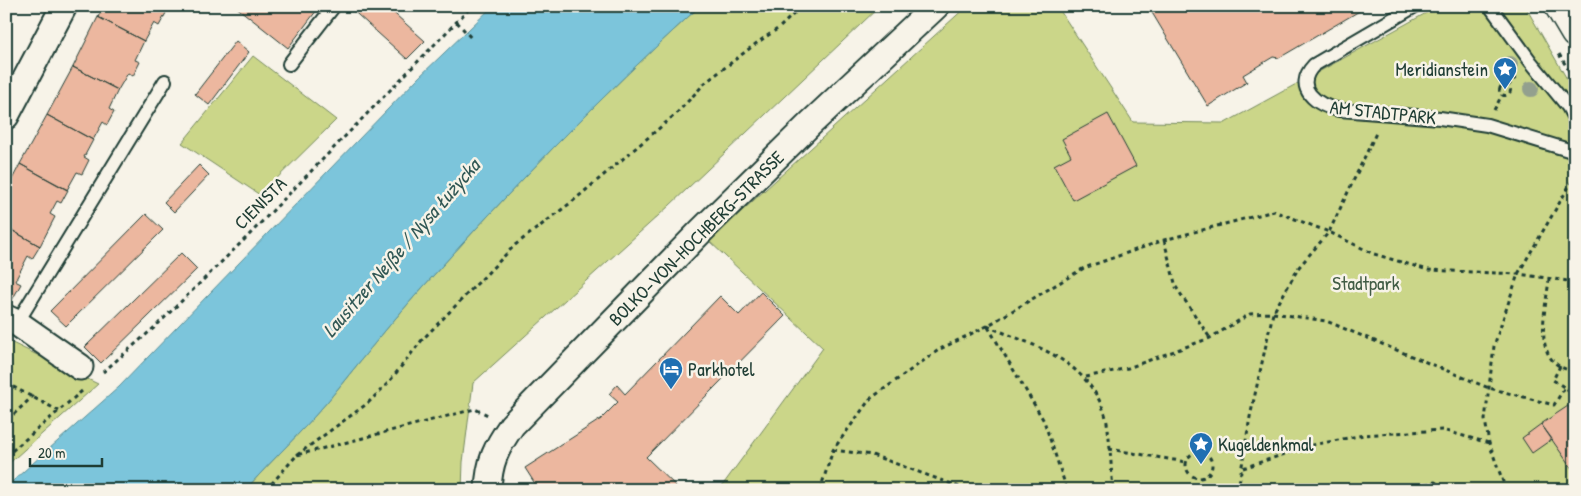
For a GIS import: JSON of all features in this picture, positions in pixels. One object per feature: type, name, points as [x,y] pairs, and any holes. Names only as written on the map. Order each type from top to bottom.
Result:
[{"type":"street","points":[[6,116],[64,6]]},
{"type":"street","name":"BOLKO-VON-HOCHBERG-STRASSE","points":[[488,490],[489,468],[498,445],[512,426],[701,231],[811,123],[936,6]]},
{"type":"street","points":[[12,320],[88,377]]},
{"type":"lane","points":[[289,64],[334,6]]},
{"type":"lane","name":"AM STADTPARK","points":[[1415,6],[1308,70],[1308,88],[1318,104],[1340,110],[1385,112],[1487,125],[1575,152]]},
{"type":"lane","points":[[1490,6],[1531,62],[1568,107],[1575,120]]},
{"type":"lane","points":[[12,320],[165,81]]},
{"type":"path","name":"CIENISTA","points":[[6,456],[59,411],[88,377],[155,327],[248,236],[472,6]]},
{"type":"path","points":[[266,490],[297,455],[378,393],[422,340],[515,245],[573,201],[676,114],[705,83],[779,28],[802,6]]},
{"type":"path","points":[[457,22],[471,38]]},
{"type":"path","points":[[1238,490],[1250,417],[1273,313],[1299,267],[1329,232],[1385,112]]},
{"type":"path","points":[[1506,490],[1489,442],[1485,420],[1494,346],[1518,274],[1575,176]]},
{"type":"path","points":[[820,490],[833,450],[870,399],[940,348],[987,326],[1084,268],[1164,240],[1274,212],[1329,232],[1374,254],[1428,270],[1518,274],[1575,282]]},
{"type":"path","points":[[1164,240],[1176,286],[1210,338]]},
{"type":"path","points":[[1549,279],[1542,335],[1545,350],[1551,360],[1575,372]]},
{"type":"path","points":[[1086,377],[1128,368],[1210,338],[1250,314],[1273,313],[1326,321],[1489,388],[1554,405],[1565,387]]},
{"type":"path","points":[[987,326],[1054,354],[1086,377],[1105,414],[1113,490]]},
{"type":"path","points":[[987,326],[1044,421],[1067,490]]},
{"type":"path","points":[[1560,366],[1553,380],[1575,394]]},
{"type":"path","points":[[6,383],[59,411]]},
{"type":"path","points":[[6,417],[14,414],[33,396]]},
{"type":"path","points":[[297,455],[475,409],[512,426]]},
{"type":"path","points":[[1243,468],[1312,445],[1364,435],[1442,430],[1489,442]]},
{"type":"path","points":[[1109,449],[1186,462]]},
{"type":"path","points":[[833,450],[872,454],[968,490]]},
{"type":"path","points":[[1203,452],[1210,457],[1213,466],[1208,475],[1198,478],[1188,473],[1186,462],[1192,453],[1203,452]]},
{"type":"path","points":[[1394,490],[1435,482],[1448,490]]},
{"type":"green space","points":[[700,6],[880,6],[669,206],[473,383],[463,462],[462,490],[245,490],[328,401],[403,310],[483,221],[589,112]]},
{"type":"green space","name":"Stadtpark","points":[[967,6],[1057,6],[1133,122],[1225,123],[1439,6],[1525,6],[1575,93],[1575,490],[719,490],[823,348],[709,241]]},
{"type":"green space","points":[[253,56],[336,120],[260,195],[182,143]]},
{"type":"green space","points":[[6,340],[98,384],[6,466]]},
{"type":"water","name":"Lausitzer Neiße / Nysa Łużycka","points":[[493,6],[700,6],[589,112],[483,221],[403,310],[328,401],[245,490],[6,490],[6,487],[119,387],[418,78]]},
{"type":"building","points":[[104,6],[163,6],[161,9],[166,13],[159,26],[154,23],[144,41],[98,17]]},
{"type":"building","points":[[235,6],[320,6],[288,48]]},
{"type":"building","points":[[348,6],[386,6],[425,41],[407,59]]},
{"type":"building","points":[[1148,6],[1368,6],[1279,58],[1273,57],[1243,75],[1247,82],[1208,106]]},
{"type":"building","points":[[98,17],[144,41],[135,60],[140,62],[133,76],[128,73],[118,90],[73,67]]},
{"type":"building","points":[[236,41],[249,52],[209,105],[195,94]]},
{"type":"building","points":[[73,67],[118,90],[109,109],[114,112],[107,125],[103,122],[93,140],[47,115]]},
{"type":"building","points":[[1108,114],[1136,166],[1073,200],[1054,165],[1071,156],[1062,139]]},
{"type":"building","points":[[47,115],[93,140],[84,157],[89,160],[82,174],[77,172],[67,190],[20,164]]},
{"type":"building","points":[[20,164],[68,190],[61,203],[57,201],[50,214],[55,217],[40,246],[6,227],[6,191]]},
{"type":"building","points":[[199,165],[209,175],[174,212],[164,202]]},
{"type":"building","points":[[146,214],[163,230],[66,326],[50,311]]},
{"type":"building","points":[[6,227],[40,246],[32,259],[28,256],[15,281],[21,284],[11,302],[6,300]]},
{"type":"building","points":[[181,253],[197,269],[101,363],[85,347]]},
{"type":"building","name":"Parkhotel","points":[[761,292],[785,316],[646,457],[680,490],[539,490],[525,468],[601,419],[618,402],[609,394],[617,385],[625,394],[720,296],[739,315]]},
{"type":"building","points":[[1568,406],[1575,417],[1575,473],[1541,424]]},
{"type":"building","points":[[1541,424],[1552,439],[1532,453],[1522,438]]},
{"type":"place","name":"Meridianstein","points":[[1505,90]]},
{"type":"place","name":"Parkhotel","points":[[671,390]]},
{"type":"place","name":"Kugeldenkmal","points":[[1201,465]]}]
